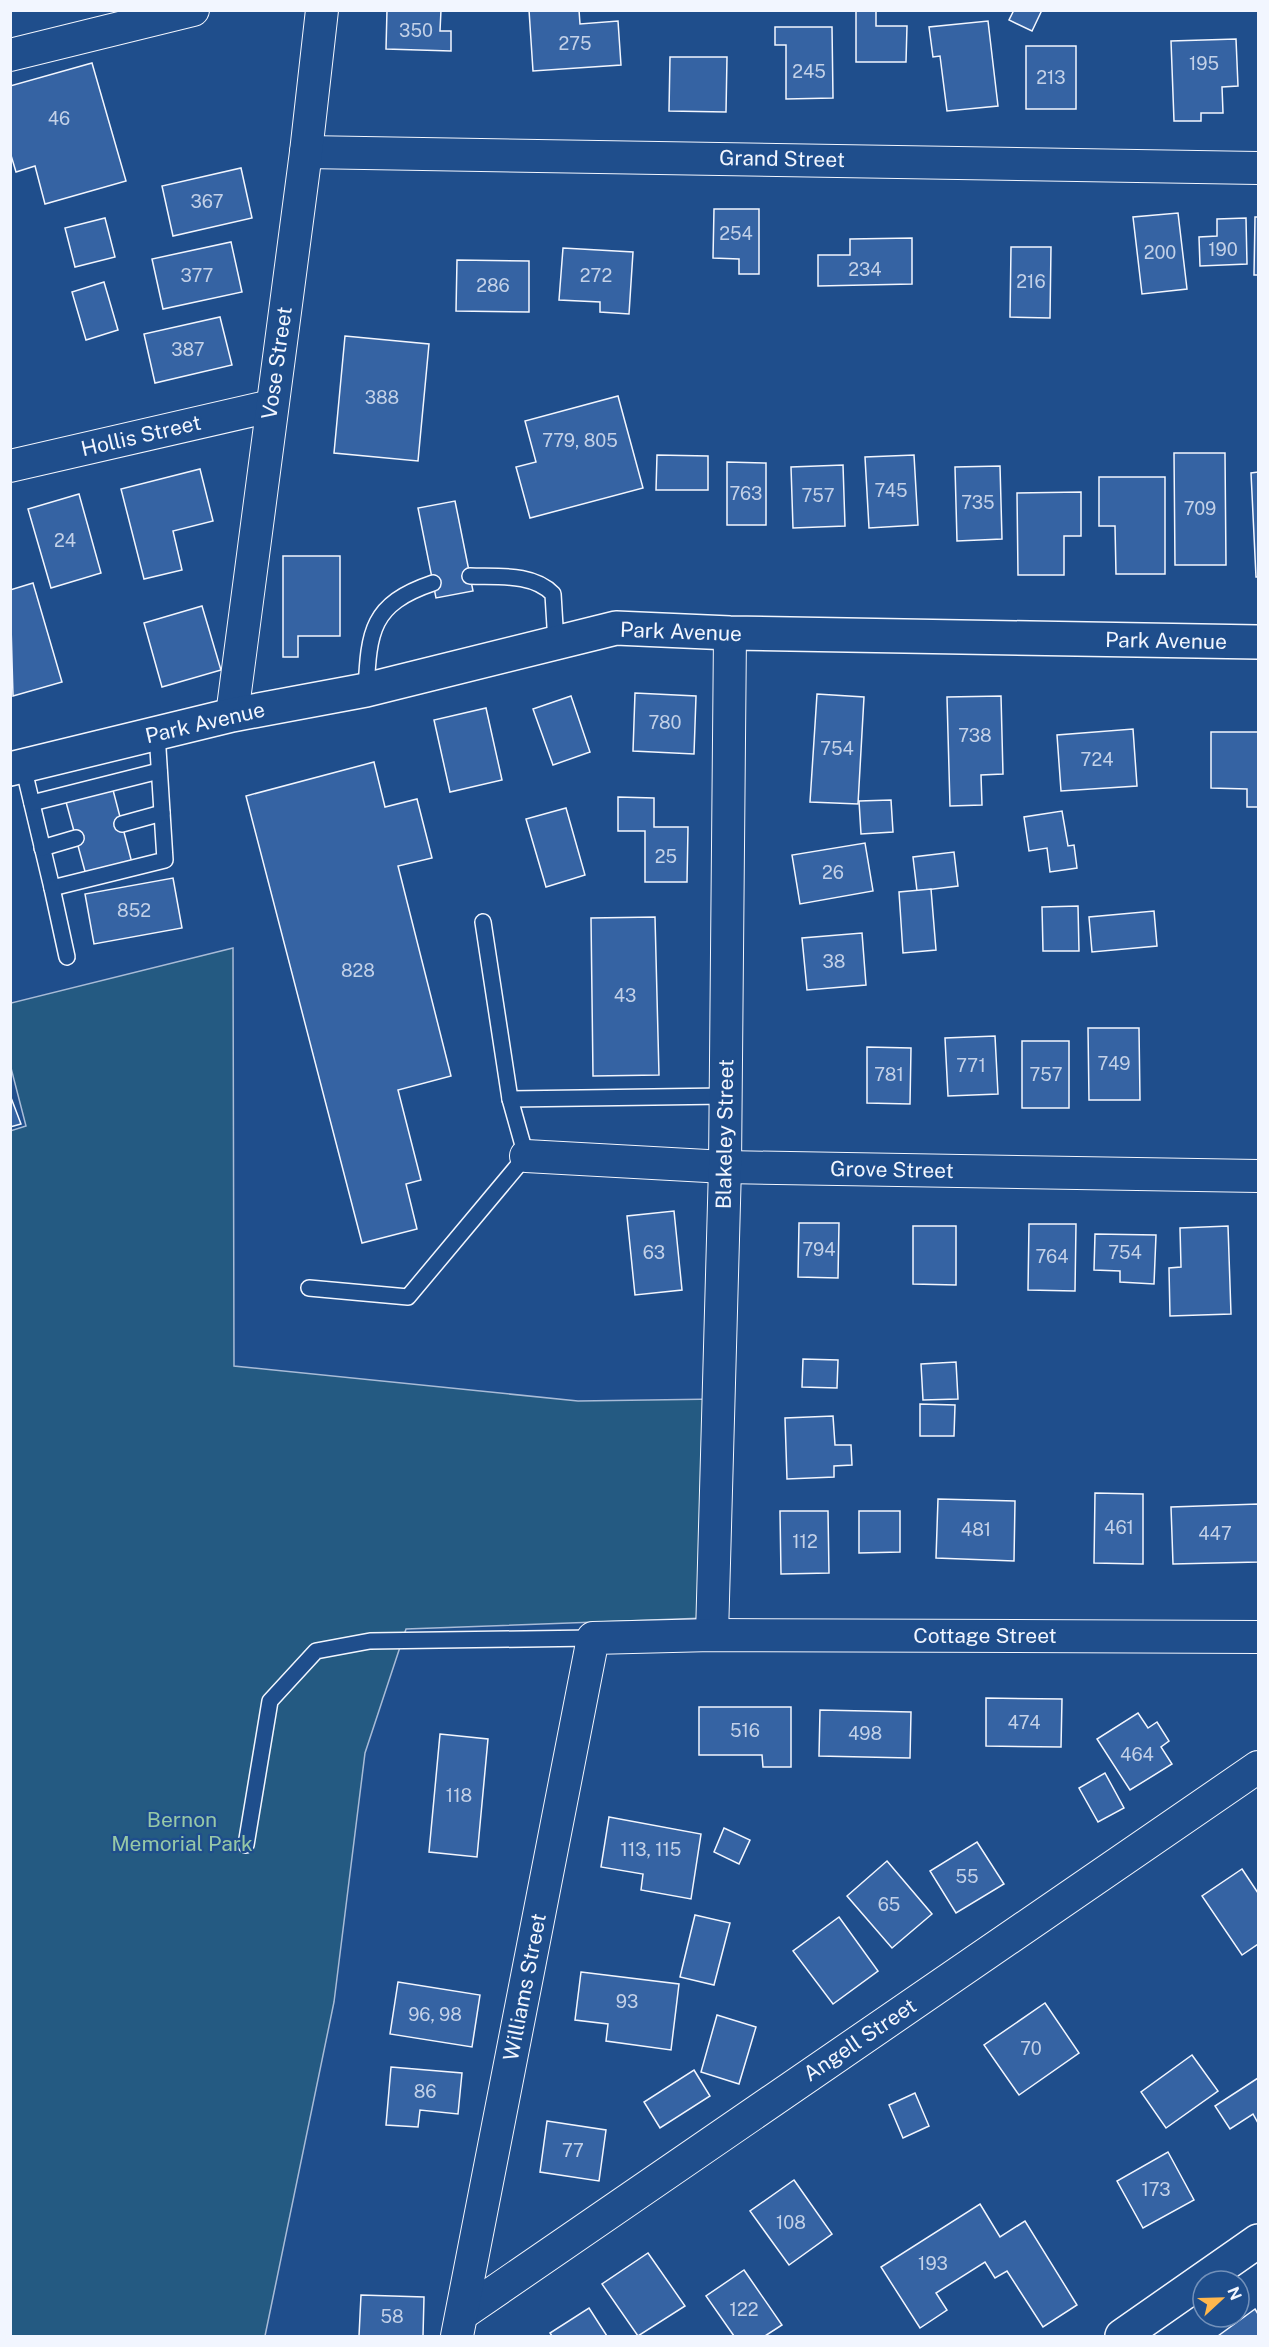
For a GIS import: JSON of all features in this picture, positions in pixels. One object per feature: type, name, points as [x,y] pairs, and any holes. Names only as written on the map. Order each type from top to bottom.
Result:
[{"type":"main road","name":"Park Avenue","points":[[17,767],[232,715],[366,690],[616,628],[730,633],[1258,642]]},
{"type":"main road","points":[[1122,2337],[1258,2241]]},
{"type":"street","points":[[10,55],[193,10]]},
{"type":"street","name":"Vose Street","points":[[232,715],[306,152],[322,10]]},
{"type":"street","name":"Grand Street","points":[[306,152],[1258,168]]},
{"type":"street","name":"Hollis Street","points":[[10,466],[271,406]]},
{"type":"street","name":"Blakeley Street","points":[[712,1635],[725,1167],[730,633]]},
{"type":"street","name":"Grove Street","points":[[526,1156],[725,1167],[1258,1176]]},
{"type":"street","name":"Cottage Street","points":[[593,1638],[712,1635],[1258,1637]]},
{"type":"street","name":"Williams Street","points":[[460,2325],[593,1638]]},
{"type":"street","name":"Angell Street","points":[[460,2325],[1258,1767]]},
{"type":"lane","points":[[470,576],[507,578],[545,585],[554,594],[556,643]]},
{"type":"lane","points":[[366,690],[369,640],[377,622],[389,607],[413,590],[433,583]]},
{"type":"lane","points":[[52,888],[165,860],[157,733]]},
{"type":"lane","points":[[17,767],[32,802],[67,957]]},
{"type":"lane","points":[[32,802],[159,771]]},
{"type":"lane","points":[[122,825],[162,813]]},
{"type":"lane","points":[[42,848],[76,838]]},
{"type":"lane","points":[[309,1288],[408,1297],[526,1156],[510,1099],[483,922]]},
{"type":"lane","points":[[510,1099],[725,1096]]},
{"type":"lane","points":[[246,1845],[270,1701],[316,1651],[370,1641],[593,1638]]},
{"type":"green space","name":"Bernon Memorial Park","points":[[233,948],[234,1366],[578,1401],[718,1399],[705,1618],[406,1629],[365,1753],[334,2002],[265,2336],[11,2336],[10,1131],[26,1126],[11,1068],[11,1003]]},
{"type":"building","points":[[387,10],[441,10],[440,31],[451,31],[451,51],[386,49]]},
{"type":"building","points":[[529,10],[579,10],[580,24],[618,21],[621,65],[533,71]]},
{"type":"building","points":[[856,10],[876,10],[876,26],[907,26],[906,62],[856,62]]},
{"type":"building","points":[[1014,10],[1042,10],[1032,31],[1009,20]]},
{"type":"building","points":[[988,21],[998,106],[947,111],[940,56],[933,57],[929,27]]},
{"type":"building","points":[[775,27],[832,27],[833,98],[786,99],[786,45],[775,45]]},
{"type":"building","points":[[1236,39],[1238,86],[1222,87],[1223,113],[1201,113],[1201,121],[1174,121],[1171,41]]},
{"type":"building","points":[[1026,46],[1076,46],[1076,109],[1026,109]]},
{"type":"building","points":[[670,57],[727,57],[726,112],[669,111]]},
{"type":"building","points":[[92,63],[126,181],[45,204],[35,166],[16,172],[10,152],[10,86]]},
{"type":"building","points":[[241,168],[252,218],[173,236],[162,186]]},
{"type":"building","points":[[714,209],[759,209],[759,274],[739,274],[739,259],[713,258]]},
{"type":"building","points":[[1178,213],[1187,289],[1142,294],[1133,217]]},
{"type":"building","points":[[1255,217],[1258,217],[1258,275],[1254,275]]},
{"type":"building","points":[[105,218],[115,257],[75,267],[65,228]]},
{"type":"building","points":[[1246,218],[1247,264],[1200,266],[1199,237],[1217,236],[1217,219]]},
{"type":"building","points":[[912,238],[912,284],[818,286],[818,255],[850,255],[850,239]]},
{"type":"building","points":[[231,242],[242,292],[163,309],[152,259]]},
{"type":"building","points":[[1011,247],[1051,247],[1050,318],[1010,317]]},
{"type":"building","points":[[563,248],[633,252],[629,314],[600,312],[600,302],[559,300]]},
{"type":"building","points":[[457,260],[529,261],[529,312],[456,311]]},
{"type":"building","points":[[104,282],[118,330],[86,340],[72,292]]},
{"type":"building","points":[[220,317],[232,365],[155,383],[144,334]]},
{"type":"building","points":[[345,336],[429,344],[418,461],[334,453]]},
{"type":"building","points":[[618,396],[643,488],[530,518],[516,467],[536,462],[525,421]]},
{"type":"building","points":[[1174,453],[1225,453],[1226,565],[1175,565]]},
{"type":"building","points":[[657,455],[708,456],[708,490],[656,490]]},
{"type":"building","points":[[914,455],[918,525],[869,528],[865,457]]},
{"type":"building","points":[[727,462],[766,463],[766,525],[727,525]]},
{"type":"building","points":[[843,465],[845,526],[793,528],[791,467]]},
{"type":"building","points":[[1000,466],[1002,539],[957,541],[955,467]]},
{"type":"building","points":[[200,469],[213,521],[173,531],[182,570],[144,579],[121,489]]},
{"type":"building","points":[[1258,472],[1258,577],[1256,577],[1251,473]]},
{"type":"building","points":[[1099,477],[1165,477],[1165,574],[1116,574],[1115,526],[1099,526]]},
{"type":"building","points":[[1081,492],[1081,536],[1064,536],[1064,575],[1018,575],[1017,493]]},
{"type":"building","points":[[79,494],[101,573],[51,588],[28,509]]},
{"type":"building","points":[[455,501],[473,591],[436,598],[418,508]]},
{"type":"building","points":[[283,556],[340,556],[340,636],[298,636],[298,657],[283,657]]},
{"type":"building","points":[[33,583],[62,682],[13,696],[10,590]]},
{"type":"building","points":[[202,606],[221,670],[162,687],[144,623]]},
{"type":"building","points":[[635,693],[696,696],[694,754],[633,751]]},
{"type":"building","points":[[817,694],[864,697],[858,804],[810,802]]},
{"type":"building","points":[[571,696],[590,752],[553,765],[533,709]]},
{"type":"building","points":[[1001,696],[1003,774],[981,775],[982,805],[950,806],[947,697]]},
{"type":"building","points":[[486,708],[502,780],[450,792],[434,720]]},
{"type":"building","points":[[1133,729],[1137,786],[1061,791],[1057,735]]},
{"type":"building","points":[[1211,732],[1258,732],[1258,807],[1247,807],[1247,789],[1211,788]]},
{"type":"building","points":[[374,762],[385,807],[417,799],[432,858],[398,866],[451,1076],[398,1090],[421,1180],[406,1184],[417,1229],[362,1243],[246,796]]},
{"type":"building","points":[[113,790],[132,863],[86,875],[66,802]]},
{"type":"building","points":[[618,797],[654,798],[654,827],[688,827],[687,882],[645,882],[645,831],[618,831]]},
{"type":"building","points":[[891,800],[893,832],[861,834],[859,801]]},
{"type":"building","points":[[566,808],[585,875],[546,887],[526,819]]},
{"type":"building","points":[[1062,811],[1068,846],[1074,845],[1077,868],[1050,872],[1047,848],[1029,851],[1024,817]]},
{"type":"building","points":[[865,843],[873,891],[800,904],[792,855]]},
{"type":"building","points":[[954,852],[958,886],[917,891],[913,857]]},
{"type":"building","points":[[173,878],[182,928],[94,944],[85,894]]},
{"type":"building","points":[[931,889],[936,950],[903,953],[899,892]]},
{"type":"building","points":[[1078,906],[1079,951],[1043,951],[1042,907]]},
{"type":"building","points":[[1154,911],[1157,946],[1092,952],[1089,917]]},
{"type":"building","points":[[655,917],[659,1075],[593,1076],[591,918]]},
{"type":"building","points":[[862,933],[866,985],[807,990],[802,938]]},
{"type":"building","points":[[1088,1028],[1139,1028],[1140,1100],[1089,1100]]},
{"type":"building","points":[[995,1036],[998,1094],[948,1096],[945,1038]]},
{"type":"building","points":[[1022,1041],[1069,1041],[1069,1108],[1022,1108]]},
{"type":"building","points":[[867,1047],[911,1048],[910,1104],[867,1103]]},
{"type":"building","points":[[10,1095],[21,1124],[10,1127]]},
{"type":"building","points":[[674,1211],[682,1290],[635,1295],[627,1216]]},
{"type":"building","points":[[799,1223],[839,1223],[838,1278],[798,1277]]},
{"type":"building","points":[[1029,1224],[1076,1224],[1075,1291],[1028,1290]]},
{"type":"building","points":[[913,1226],[956,1226],[956,1285],[913,1284]]},
{"type":"building","points":[[1228,1226],[1231,1314],[1170,1316],[1169,1268],[1181,1267],[1180,1228]]},
{"type":"building","points":[[1095,1234],[1156,1235],[1154,1284],[1120,1282],[1120,1271],[1094,1270]]},
{"type":"building","points":[[803,1359],[838,1360],[837,1388],[802,1387]]},
{"type":"building","points":[[956,1362],[958,1399],[923,1400],[921,1364]]},
{"type":"building","points":[[920,1404],[955,1405],[954,1436],[920,1436]]},
{"type":"building","points":[[833,1416],[835,1445],[851,1445],[852,1465],[834,1466],[834,1477],[787,1479],[785,1418]]},
{"type":"building","points":[[1095,1493],[1143,1494],[1143,1564],[1094,1563]]},
{"type":"building","points":[[938,1499],[1015,1501],[1014,1561],[936,1558]]},
{"type":"building","points":[[1258,1504],[1258,1562],[1173,1564],[1171,1507]]},
{"type":"building","points":[[780,1511],[828,1511],[829,1573],[781,1574]]},
{"type":"building","points":[[859,1511],[900,1511],[900,1552],[859,1553]]},
{"type":"building","points":[[986,1698],[1062,1699],[1061,1747],[986,1746]]},
{"type":"building","points":[[699,1707],[791,1707],[791,1767],[763,1767],[762,1755],[699,1755]]},
{"type":"building","points":[[820,1710],[911,1712],[910,1758],[819,1756]]},
{"type":"building","points":[[1138,1713],[1148,1728],[1157,1722],[1169,1741],[1161,1747],[1172,1764],[1130,1790],[1097,1739]]},
{"type":"building","points":[[440,1734],[488,1739],[477,1857],[429,1852]]},
{"type":"building","points":[[1105,1773],[1124,1808],[1098,1822],[1079,1788]]},
{"type":"building","points":[[609,1817],[701,1834],[691,1899],[641,1890],[643,1874],[601,1867]]},
{"type":"building","points":[[724,1828],[750,1840],[739,1864],[714,1852]]},
{"type":"building","points":[[977,1842],[1004,1884],[956,1913],[930,1871]]},
{"type":"building","points":[[887,1861],[932,1914],[892,1948],[847,1896]]},
{"type":"building","points":[[1242,1869],[1258,1893],[1258,1944],[1242,1955],[1202,1896]]},
{"type":"building","points":[[695,1915],[730,1923],[714,1985],[680,1977]]},
{"type":"building","points":[[839,1917],[878,1971],[833,2004],[793,1951]]},
{"type":"building","points":[[581,1972],[679,1984],[671,2050],[606,2041],[608,2024],[575,2020]]},
{"type":"building","points":[[398,1982],[480,1995],[472,2047],[390,2034]]},
{"type":"building","points":[[1045,2003],[1079,2053],[1019,2095],[984,2045]]},
{"type":"building","points":[[717,2015],[756,2027],[739,2084],[701,2072]]},
{"type":"building","points":[[1192,2055],[1218,2091],[1166,2128],[1141,2092]]},
{"type":"building","points":[[391,2067],[462,2073],[458,2114],[420,2110],[418,2127],[386,2125]]},
{"type":"building","points":[[694,2070],[710,2096],[660,2128],[644,2102]]},
{"type":"building","points":[[1258,2078],[1258,2123],[1253,2114],[1230,2129],[1215,2106]]},
{"type":"building","points":[[915,2093],[929,2126],[903,2138],[889,2105]]},
{"type":"building","points":[[547,2121],[606,2130],[599,2181],[540,2172]]},
{"type":"building","points":[[1168,2152],[1194,2200],[1143,2228],[1117,2181]]},
{"type":"building","points":[[794,2180],[832,2234],[789,2265],[750,2211]]},
{"type":"building","points":[[980,2204],[1000,2237],[1025,2221],[1077,2305],[1043,2327],[1007,2271],[995,2278],[985,2262],[936,2293],[947,2310],[920,2328],[881,2267]]},
{"type":"building","points":[[648,2253],[685,2306],[638,2336],[602,2284]]},
{"type":"building","points":[[744,2270],[782,2325],[765,2336],[734,2336],[706,2296]]},
{"type":"building","points":[[361,2295],[424,2297],[423,2336],[359,2336]]},
{"type":"building","points":[[589,2308],[607,2336],[552,2336],[550,2333]]},
{"type":"building","points":[[1255,2309],[1258,2314],[1258,2336],[1218,2336],[1228,2329],[1251,2329],[1251,2312]]}]
